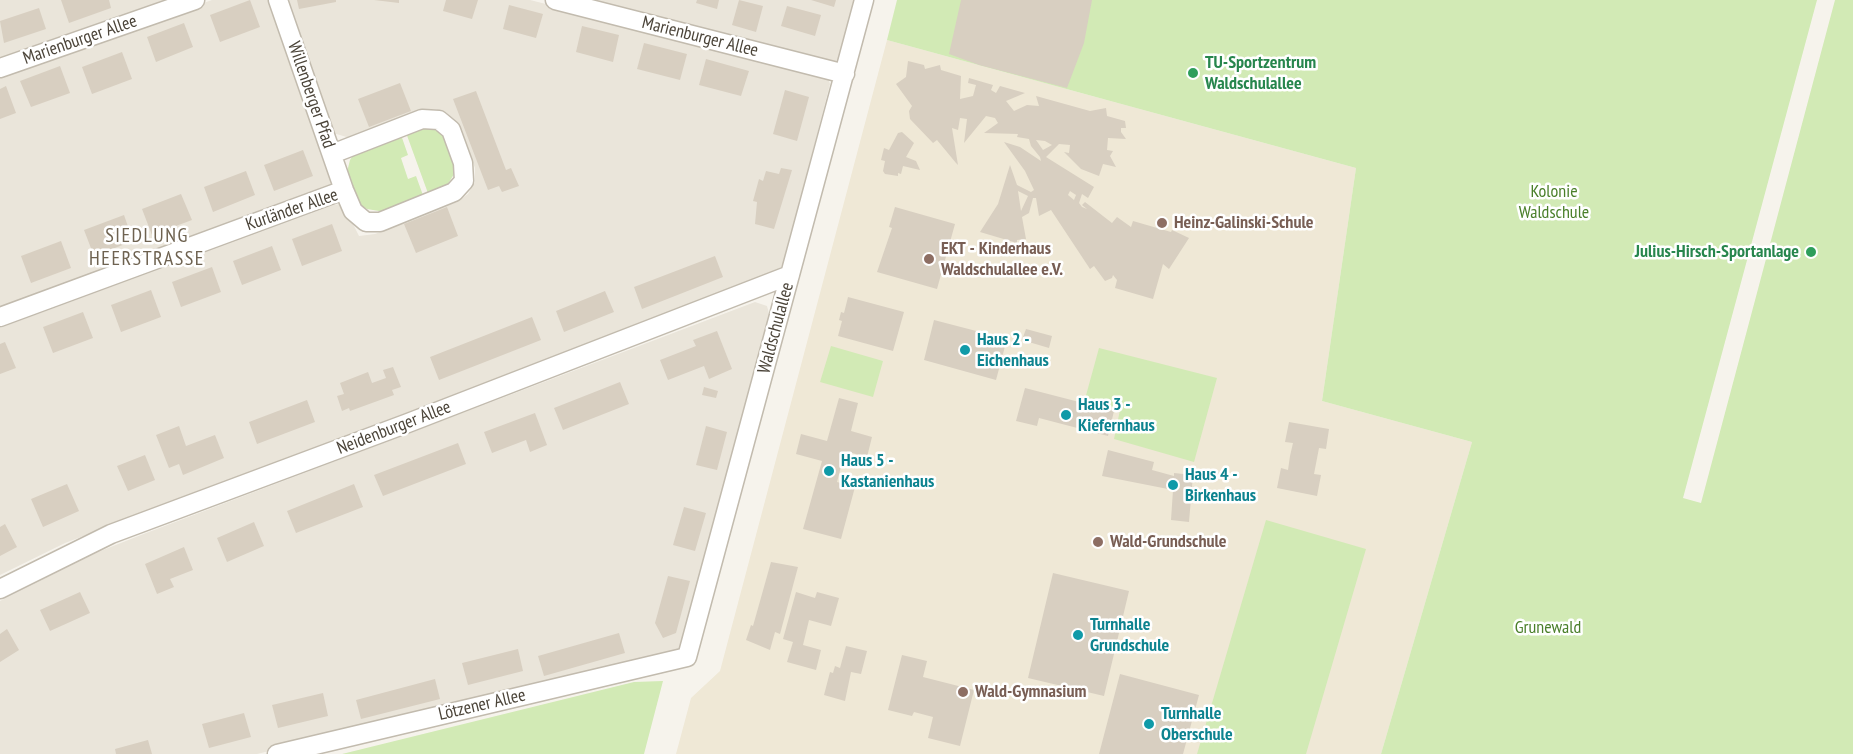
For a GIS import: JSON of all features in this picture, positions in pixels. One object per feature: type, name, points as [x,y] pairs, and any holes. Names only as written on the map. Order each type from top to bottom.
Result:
[{"type":"street","name":"Marienburger Allee","points":[[0,68],[195,0]]},
{"type":"street","name":"Willenberger Pfad","points":[[278,0],[344,190]]},
{"type":"street","name":"Marienburger Allee","points":[[555,0],[845,74]]},
{"type":"street","name":"Waldschulallee","points":[[687,657],[864,0]]},
{"type":"street","name":"Kurländer Allee","points":[[0,317],[344,190],[353,211],[366,222],[380,222],[454,192],[464,181],[463,163],[451,130],[439,120],[422,119],[332,154]]},
{"type":"street","name":"Neidenburger Allee","points":[[0,589],[111,534],[397,427],[790,274]]},
{"type":"street","name":"Lötzener Allee","points":[[277,754],[687,657]]},
{"type":"shaded area","points":[[0,0],[172,0],[0,60]]},
{"type":"shaded area","points":[[212,0],[273,0],[334,182],[332,186],[0,310],[0,75]]},
{"type":"shaded area","points":[[284,0],[530,0],[827,75],[830,84],[784,262],[780,268],[769,275],[65,543],[0,575],[0,328],[334,205],[340,204],[345,208],[359,236],[375,234],[457,202],[468,194],[475,182],[475,168],[459,124],[446,112],[434,109],[421,110],[350,138],[333,133]]},
{"type":"shaded area","points":[[588,0],[856,0],[839,60],[833,62]]},
{"type":"shaded area","name":"Wald-Grundschule","points":[[887,40],[1356,168],[1322,401],[1472,442],[1381,754],[676,754],[691,698],[720,671]]},
{"type":"shaded area","points":[[755,302],[767,306],[771,321],[680,651],[257,754],[0,754],[0,601],[98,552]]},
{"type":"green space","points":[[897,0],[1817,0],[1683,498],[1701,503],[1835,0],[1853,0],[1853,754],[1381,754],[1472,442],[1322,401],[1356,168],[887,40]]},
{"type":"green space","points":[[431,127],[448,138],[456,171],[446,187],[429,196],[405,130]]},
{"type":"green space","points":[[400,132],[408,155],[401,158],[408,179],[416,176],[424,198],[385,212],[367,209],[356,202],[347,172],[350,160],[354,154]]},
{"type":"green space","points":[[831,346],[883,361],[873,397],[820,382]]},
{"type":"green space","points":[[1099,348],[1217,378],[1194,462],[1114,439],[1120,410],[1085,399]]},
{"type":"green space","points":[[1266,520],[1366,549],[1306,754],[1197,754]]},
{"type":"green space","points":[[663,681],[644,754],[342,754],[634,682]]},
{"type":"building","points":[[61,0],[109,0],[111,8],[69,23]]},
{"type":"building","points":[[250,0],[260,27],[220,42],[210,15]]},
{"type":"building","points":[[297,0],[336,0],[336,2],[299,9]]},
{"type":"building","points":[[374,0],[399,0],[399,3]]},
{"type":"building","points":[[446,0],[478,0],[472,19],[443,11]]},
{"type":"building","points":[[697,0],[719,0],[717,9],[696,3]]},
{"type":"building","points":[[739,0],[763,6],[756,32],[732,25]]},
{"type":"building","points":[[811,0],[836,0],[834,7]]},
{"type":"building","points":[[961,0],[1092,0],[1084,43],[1067,88],[979,65],[949,54]]},
{"type":"building","points":[[509,5],[543,14],[536,38],[503,29]]},
{"type":"building","points":[[787,6],[821,15],[815,36],[781,26]]},
{"type":"building","points":[[39,8],[46,29],[4,43],[0,21]]},
{"type":"building","points":[[184,23],[193,47],[156,62],[147,37]]},
{"type":"building","points":[[582,26],[619,35],[613,62],[576,52]]},
{"type":"building","points":[[644,43],[687,54],[680,80],[637,69]]},
{"type":"building","points":[[122,52],[132,79],[92,94],[82,67]]},
{"type":"building","points":[[706,59],[749,71],[741,96],[699,85]]},
{"type":"building","points":[[908,61],[924,65],[925,69],[940,65],[941,70],[961,76],[960,99],[973,96],[976,85],[968,83],[969,78],[993,85],[991,90],[996,93],[1000,86],[1025,93],[1006,101],[1014,111],[1027,105],[1039,106],[1036,96],[1090,111],[1106,108],[1107,116],[1125,121],[1126,128],[1121,128],[1121,132],[1126,139],[1108,138],[1107,150],[1113,151],[1110,156],[1116,167],[1103,164],[1099,176],[1081,169],[1064,152],[1069,153],[1070,145],[1059,144],[1046,157],[1094,187],[1088,198],[1082,194],[1079,203],[1082,207],[1087,209],[1082,205],[1085,202],[1112,223],[1117,217],[1131,227],[1133,221],[1171,232],[1172,230],[1189,238],[1169,269],[1163,264],[1153,299],[1115,288],[1117,280],[1113,275],[1105,281],[1094,266],[1090,269],[1051,210],[1039,216],[1036,198],[1033,198],[1029,213],[1022,217],[1026,239],[1017,240],[1017,243],[980,232],[998,204],[1010,165],[1017,185],[1031,192],[1034,190],[1025,171],[1004,142],[1020,147],[1041,161],[1040,157],[1031,146],[1029,139],[1017,137],[1018,134],[984,133],[998,123],[995,118],[986,116],[964,143],[967,119],[960,118],[958,130],[952,128],[958,165],[937,140],[933,143],[910,119],[909,111],[912,106],[896,84],[906,77]],"holes":[[[1036,140],[1045,141],[1052,145],[1043,150]],[[1018,191],[1028,196],[1021,211]],[[1070,191],[1076,195],[1074,200],[1068,195]]]},
{"type":"building","points":[[60,66],[70,93],[31,107],[20,81]]},
{"type":"building","points":[[400,83],[411,111],[369,127],[358,99]]},
{"type":"building","points":[[6,86],[16,113],[0,119],[0,89]]},
{"type":"building","points":[[785,90],[809,97],[797,141],[773,134]]},
{"type":"building","points":[[476,91],[506,170],[511,168],[519,186],[502,192],[499,186],[488,190],[453,99]]},
{"type":"building","points":[[902,132],[914,143],[906,157],[916,161],[920,170],[903,166],[898,176],[885,174],[883,171],[885,161],[881,160],[884,148],[889,150],[898,133]]},
{"type":"building","points":[[303,150],[313,176],[274,191],[264,165]]},
{"type":"building","points":[[781,168],[792,170],[774,229],[755,224],[757,202],[753,201],[759,179],[763,181],[766,171],[779,174]]},
{"type":"building","points":[[246,171],[255,195],[213,212],[204,187]]},
{"type":"building","points":[[181,194],[192,220],[152,235],[142,209]]},
{"type":"building","points":[[447,207],[458,236],[416,253],[404,224]]},
{"type":"building","points":[[895,207],[955,224],[937,289],[877,272],[892,228],[889,227]]},
{"type":"building","points":[[124,215],[133,241],[94,256],[84,230]]},
{"type":"building","points":[[332,224],[342,251],[302,266],[292,239]]},
{"type":"building","points":[[61,241],[71,268],[31,283],[21,256]]},
{"type":"building","points":[[272,246],[281,270],[242,285],[233,261]]},
{"type":"building","points":[[715,256],[723,277],[642,309],[634,287]]},
{"type":"building","points":[[212,267],[221,292],[181,307],[172,282]]},
{"type":"building","points":[[151,290],[161,317],[121,332],[111,305]]},
{"type":"building","points":[[605,291],[614,312],[564,332],[556,311]]},
{"type":"building","points":[[848,297],[904,312],[893,351],[838,336],[842,321],[839,320],[841,312],[844,313]]},
{"type":"building","points":[[83,312],[93,338],[53,353],[43,327]]},
{"type":"building","points":[[532,317],[541,340],[439,380],[430,357]]},
{"type":"building","name":"Haus 2 - Eichenhaus","points":[[934,320],[1007,339],[996,380],[924,360]]},
{"type":"building","points":[[1026,329],[1052,336],[1049,348],[1022,340]]},
{"type":"building","points":[[717,331],[732,369],[709,379],[704,366],[668,380],[660,360],[696,346],[693,340]]},
{"type":"building","points":[[5,342],[16,368],[0,374],[0,344]]},
{"type":"building","points":[[393,367],[401,387],[392,390],[394,395],[350,411],[349,408],[342,411],[337,396],[344,394],[340,383],[368,372],[372,383],[386,378],[383,370]]},
{"type":"building","points":[[620,382],[629,404],[563,430],[554,408]]},
{"type":"building","points":[[704,387],[718,391],[716,398],[702,395]]},
{"type":"building","name":"Haus 3 - Kiefernhaus","points":[[1025,388],[1114,411],[1108,436],[1039,418],[1037,426],[1016,421]]},
{"type":"building","name":"Haus 5 - Kastanienhaus","points":[[839,398],[858,403],[851,431],[872,437],[867,457],[845,451],[837,482],[855,487],[841,539],[803,529],[822,461],[796,454],[801,434],[827,441]]},
{"type":"building","points":[[307,400],[315,422],[257,444],[249,422]]},
{"type":"building","points":[[535,413],[547,445],[530,452],[526,440],[492,453],[484,432]]},
{"type":"building","points":[[1289,422],[1329,429],[1326,449],[1319,448],[1314,474],[1321,475],[1317,496],[1277,488],[1281,468],[1288,470],[1293,443],[1285,442]]},
{"type":"building","points":[[179,426],[186,446],[215,435],[224,458],[183,475],[179,464],[169,468],[156,435]]},
{"type":"building","points":[[706,426],[727,432],[717,470],[696,465]]},
{"type":"building","points":[[458,443],[466,464],[383,496],[374,475]]},
{"type":"building","name":"Haus 4 - Birkenhaus","points":[[1108,450],[1154,462],[1152,470],[1174,476],[1174,473],[1193,475],[1189,522],[1171,520],[1173,490],[1102,476]]},
{"type":"building","points":[[145,455],[155,480],[128,491],[117,466]]},
{"type":"building","points":[[67,484],[79,511],[43,527],[31,499]]},
{"type":"building","points":[[354,484],[363,507],[296,533],[287,511]]},
{"type":"building","points":[[684,507],[706,513],[695,551],[673,545]]},
{"type":"building","points":[[254,522],[264,546],[227,562],[217,538]]},
{"type":"building","points":[[5,524],[17,547],[0,556],[0,527]]},
{"type":"building","points":[[184,547],[193,570],[170,579],[174,587],[157,594],[145,564]]},
{"type":"building","points":[[771,562],[798,567],[780,634],[775,632],[770,650],[746,640],[751,625],[753,626]]},
{"type":"building","name":"Turnhalle Grundschule","points":[[1053,573],[1129,591],[1104,696],[1028,678]]},
{"type":"building","points":[[668,576],[690,581],[676,633],[663,638],[655,623]]},
{"type":"building","points":[[80,592],[90,613],[50,631],[40,610]]},
{"type":"building","points":[[796,592],[815,598],[817,592],[839,598],[831,626],[809,620],[803,645],[821,650],[816,670],[787,662],[793,642],[783,639]]},
{"type":"building","points":[[7,629],[19,650],[0,662],[0,634]]},
{"type":"building","points":[[619,633],[625,653],[544,676],[538,656]]},
{"type":"building","points":[[846,646],[867,651],[861,674],[851,672],[845,701],[824,695],[830,672],[833,673],[835,666],[840,668]]},
{"type":"building","points":[[518,649],[523,671],[468,685],[462,663]]},
{"type":"building","points":[[902,655],[927,661],[923,677],[974,690],[960,746],[928,738],[933,717],[914,712],[912,716],[888,710]]},
{"type":"building","name":"Turnhalle Oberschule","points":[[1120,674],[1199,695],[1183,754],[1099,754]]},
{"type":"building","points":[[435,679],[440,699],[361,719],[356,700]]},
{"type":"building","points":[[323,693],[328,716],[278,728],[272,705]]},
{"type":"building","points":[[244,713],[251,737],[209,748],[202,724]]},
{"type":"building","points":[[148,740],[152,754],[116,754],[115,749]]},
{"type":"place","name":"TU-Sportzentrum Waldschulallee","points":[[1193,73]]},
{"type":"place","name":"Heinz-Galinski-Schule","points":[[1162,223]]},
{"type":"place","name":"Julius-Hirsch-Sportanlage","points":[[1811,252]]},
{"type":"place","name":"EKT - Kinderhaus Waldschulallee e.V.","points":[[929,259]]},
{"type":"place","name":"Haus 2 - Eichenhaus","points":[[965,350]]},
{"type":"place","name":"Haus 3 - Kiefernhaus","points":[[1066,415]]},
{"type":"place","name":"Haus 5 - Kastanienhaus","points":[[829,471]]},
{"type":"place","name":"Haus 4 - Birkenhaus","points":[[1173,485]]},
{"type":"place","name":"Wald-Grundschule","points":[[1098,542]]},
{"type":"place","name":"Turnhalle Grundschule","points":[[1078,635]]},
{"type":"place","name":"Wald-Gymnasium","points":[[963,692]]},
{"type":"place","name":"Turnhalle Oberschule","points":[[1149,724]]},
{"type":"district","name":"SIEDLUNG HEERSTRASSE","points":[[147,248]]},
{"type":"park label","name":"Kolonie Waldschule","points":[[1554,202]]},
{"type":"park label","name":"Grunewald","points":[[1548,628]]}]
